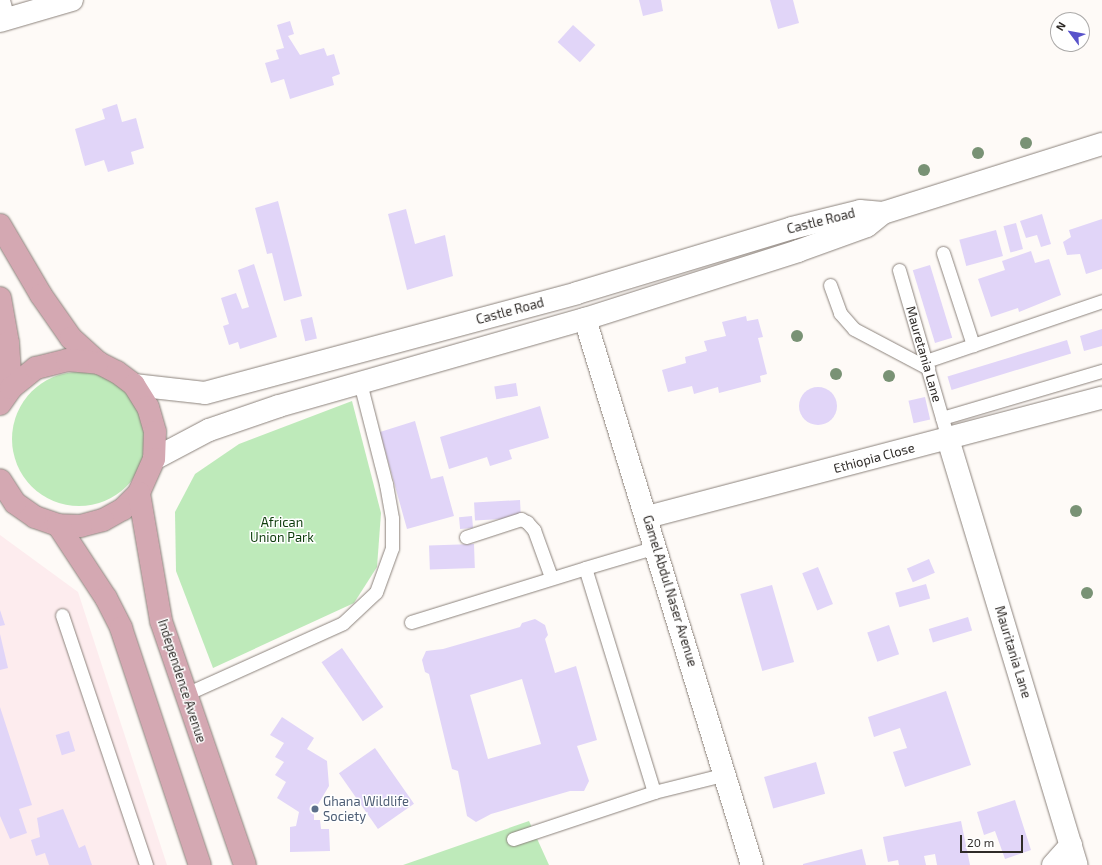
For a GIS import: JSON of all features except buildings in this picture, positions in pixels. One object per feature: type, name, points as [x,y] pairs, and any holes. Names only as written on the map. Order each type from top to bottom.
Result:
[{"type":"main road","points":[[4,13],[72,0]]},
{"type":"main road","name":"Castle Road","points":[[154,459],[209,430],[360,383],[585,319],[798,251],[867,226],[883,213],[1102,144]]},
{"type":"main road","name":"Castle Road","points":[[134,385],[205,393],[577,293],[792,228],[860,211],[883,213]]},
{"type":"main road","points":[[0,225],[41,295],[67,332],[99,363],[134,385],[148,407],[155,432],[154,459],[139,493],[123,509],[103,520],[81,526],[58,525],[35,517],[8,502],[0,480]]},
{"type":"main road","points":[[0,298],[8,343],[6,396]]},
{"type":"main road","name":"Gamel Abdul Naser Avenue","points":[[585,319],[726,774],[752,865]]},
{"type":"main road","points":[[6,396],[36,368],[67,360],[99,363]]},
{"type":"main road","name":"Ethiopia Close","points":[[646,517],[1102,398]]},
{"type":"main road","name":"Mauritania Lane","points":[[948,439],[1074,855]]},
{"type":"main road","name":"Independence Avenue","points":[[139,493],[161,621],[245,865]]},
{"type":"main road","points":[[58,525],[106,598],[121,628],[200,865]]},
{"type":"main road","points":[[1053,865],[1074,855]]},
{"type":"lane","points":[[943,253],[973,345]]},
{"type":"lane","name":"Mauretania Lane","points":[[899,270],[948,439]]},
{"type":"lane","points":[[830,285],[840,312],[854,329],[927,364],[973,345],[1102,301]]},
{"type":"lane","points":[[942,418],[1102,371]]},
{"type":"lane","points":[[186,694],[343,623],[376,592],[392,548],[392,518],[386,484],[360,383]]},
{"type":"lane","points":[[466,536],[520,519],[528,522],[534,530],[551,577]]},
{"type":"lane","points":[[411,622],[551,577],[656,547]]},
{"type":"lane","points":[[585,568],[654,792]]},
{"type":"lane","points":[[62,615],[146,865]]},
{"type":"lane","points":[[513,839],[654,792],[726,774]]},
{"type":"shaded area","points":[[0,535],[78,592],[167,865],[0,865]]},
{"type":"green space","points":[[72,372],[86,372],[105,377],[127,391],[141,413],[145,426],[145,452],[141,465],[127,487],[105,501],[86,506],[72,506],[53,501],[31,487],[17,465],[12,446],[12,432],[17,413],[31,391],[53,377]]},
{"type":"green space","name":"African Union Park","points":[[352,401],[381,513],[377,567],[354,603],[213,668],[176,571],[175,512],[195,474],[239,444]]},
{"type":"green space","points":[[529,821],[549,865],[403,865]]},
{"type":"place","name":"Ghana Wildlife Society","points":[[315,809]]}]
